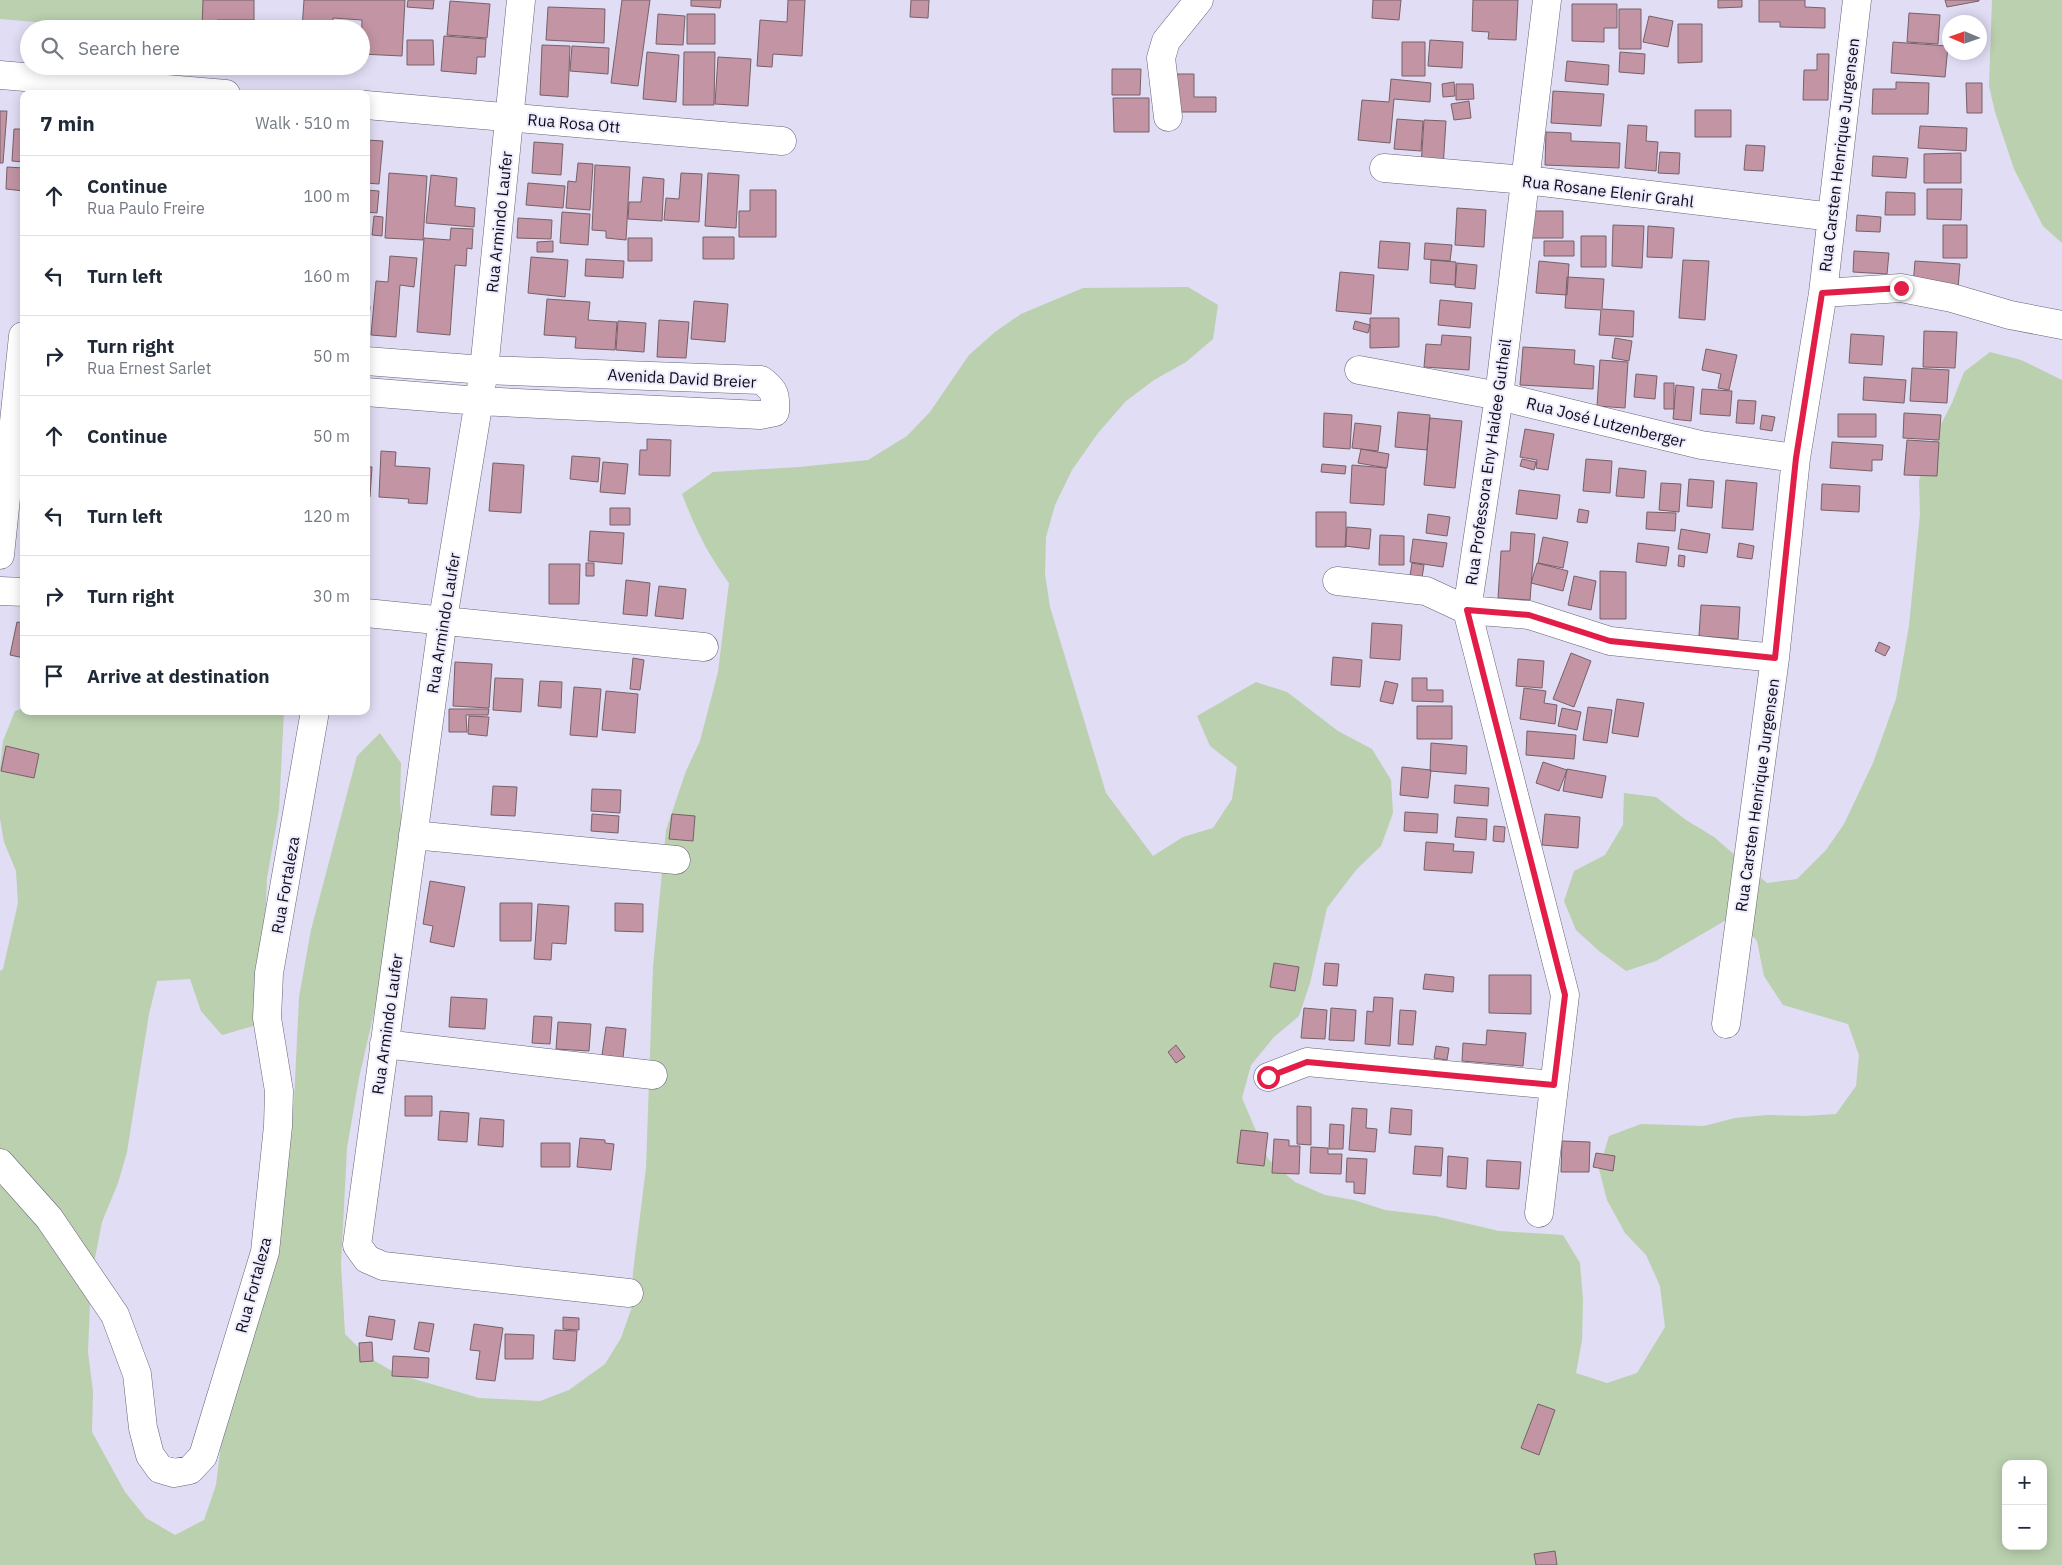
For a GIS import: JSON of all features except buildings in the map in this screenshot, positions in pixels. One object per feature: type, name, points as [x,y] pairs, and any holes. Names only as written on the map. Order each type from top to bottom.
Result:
[{"type":"street","name":"Rua Armindo Laufer","points":[[521,0],[480,401],[443,619],[357,1245],[368,1259],[383,1266],[628,1293]]},
{"type":"street","points":[[1168,117],[1161,58],[1166,41],[1199,0]]},
{"type":"street","name":"Rua Professora Eny Haidee Gutheil","points":[[1539,1213],[1565,995],[1467,610],[1498,396],[1526,180],[1546,0]]},
{"type":"street","name":"Rua Carsten Henrique Jurgensen","points":[[1726,1024],[1775,658],[1796,458],[1832,217],[1857,0]]},
{"type":"street","points":[[0,75],[178,90]]},
{"type":"street","name":"Rua Rosa Ott","points":[[370,105],[782,141]]},
{"type":"street","name":"Rua Rosane Elenir Grahl","points":[[1384,168],[1526,180],[1832,217]]},
{"type":"street","points":[[1822,293],[1901,288],[1952,298],[2010,315],[2062,325]]},
{"type":"street","points":[[0,555],[16,335]]},
{"type":"street","name":"Avenida David Breier","points":[[370,361],[484,370],[761,380],[772,388],[776,399],[775,412],[760,415],[480,401],[370,392]]},
{"type":"street","name":"Rua José Lutzenberger","points":[[1359,370],[1498,396],[1701,445],[1796,458]]},
{"type":"street","points":[[1337,580],[1426,591],[1467,610],[1529,615],[1610,641],[1775,658]]},
{"type":"street","points":[[0,591],[20,592]]},
{"type":"street","points":[[370,613],[443,619],[704,647]]},
{"type":"street","name":"Rua Fortaleza","points":[[0,1163],[49,1218],[115,1315],[138,1374],[143,1428],[150,1455],[160,1469],[174,1473],[190,1470],[203,1456],[265,1252],[279,1100],[267,1018],[270,974],[314,715]]},
{"type":"street","points":[[413,835],[676,860]]},
{"type":"street","points":[[384,1044],[653,1075]]},
{"type":"street","points":[[1268,1077],[1307,1062],[1554,1085]]},
{"type":"green space","points":[[0,0],[204,0],[202,20],[20,21],[0,19]]},
{"type":"green space","points":[[1992,0],[2062,0],[2062,243],[2043,226],[2014,169],[1995,112],[1989,86]]},
{"type":"green space","points":[[1188,287],[1218,305],[1213,339],[1186,362],[1154,380],[1126,401],[1098,433],[1072,470],[1055,505],[1046,537],[1045,574],[1050,607],[1106,793],[1153,856],[1183,837],[1213,828],[1232,799],[1237,767],[1210,746],[1197,716],[1256,682],[1287,692],[1338,731],[1372,749],[1391,780],[1393,813],[1381,846],[1356,870],[1327,908],[1310,983],[1299,1016],[1274,1037],[1251,1065],[1242,1098],[1268,1159],[1295,1182],[1325,1195],[1354,1200],[1385,1210],[1435,1216],[1499,1231],[1563,1235],[1580,1263],[1583,1300],[1582,1340],[1576,1373],[1607,1383],[1637,1373],[1665,1327],[1660,1286],[1646,1255],[1625,1233],[1607,1200],[1599,1169],[1609,1136],[1641,1124],[1704,1126],[1735,1118],[1767,1115],[1805,1116],[1836,1114],[1856,1086],[1859,1055],[1848,1024],[1783,1005],[1764,976],[1757,941],[1733,916],[1656,961],[1626,971],[1599,951],[1576,930],[1564,901],[1574,871],[1605,855],[1623,825],[1624,793],[1656,797],[1686,820],[1714,837],[1767,883],[1797,879],[1826,850],[1844,824],[1873,763],[1896,699],[1909,626],[1920,514],[1919,481],[1927,451],[1952,403],[1964,372],[1990,352],[2021,360],[2062,380],[2062,1565],[0,1565],[0,971],[3,969],[18,903],[16,871],[4,842],[0,819],[0,768],[3,741],[15,711],[20,709],[20,715],[284,715],[279,810],[267,878],[263,981],[257,1025],[222,1035],[201,1011],[190,979],[157,981],[149,1014],[127,1152],[118,1183],[102,1222],[91,1278],[88,1352],[93,1392],[92,1432],[125,1492],[146,1518],[175,1535],[204,1520],[216,1485],[224,1419],[282,1165],[294,1102],[299,997],[311,930],[357,756],[380,733],[401,763],[400,800],[402,832],[383,973],[359,1078],[347,1148],[341,1264],[345,1334],[368,1357],[397,1374],[479,1398],[540,1401],[569,1390],[605,1364],[621,1338],[632,1307],[633,1272],[646,1168],[653,967],[666,830],[686,771],[700,741],[718,672],[729,583],[702,541],[682,494],[713,472],[799,467],[868,460],[907,436],[930,412],[969,355],[995,332],[1021,314],[1083,288]]},
{"type":"route","points":[[1268,1077],[1307,1062],[1554,1085],[1565,995],[1467,610],[1529,615],[1610,641],[1775,658],[1796,458],[1822,293],[1901,288]]}]
